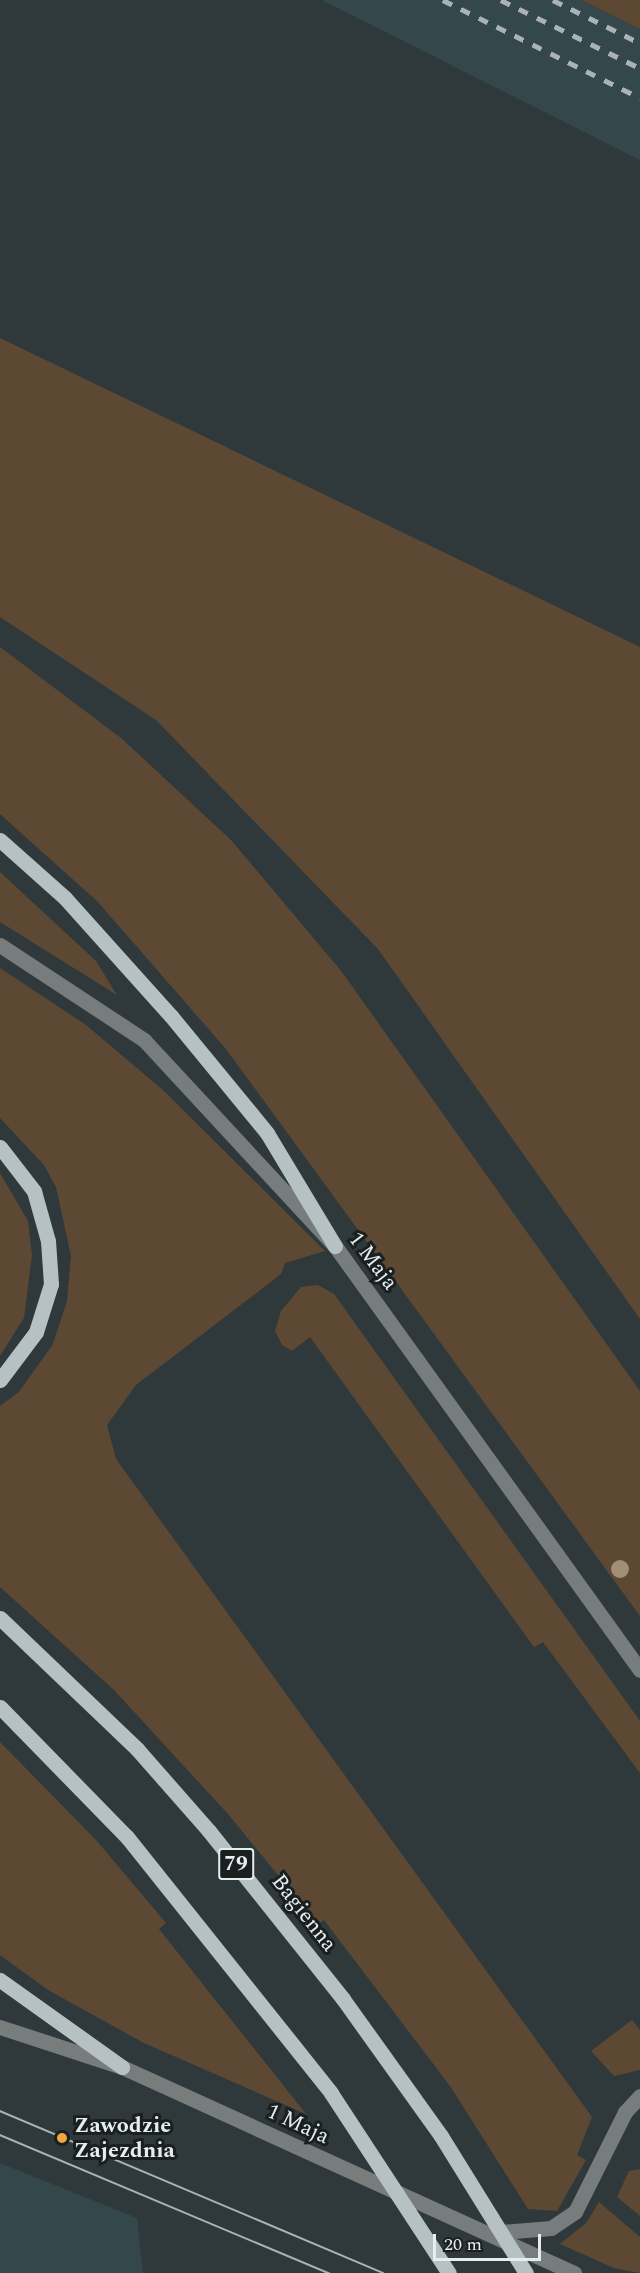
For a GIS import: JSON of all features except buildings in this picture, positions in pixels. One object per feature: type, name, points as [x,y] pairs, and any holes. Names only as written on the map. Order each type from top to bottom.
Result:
[{"type":"main road","points":[[0,840],[65,898],[171,1016],[267,1133],[335,1246]]},
{"type":"main road","points":[[0,1147],[34,1191],[48,1241],[51,1284],[36,1332],[0,1380]]},
{"type":"main road","name":"Bagienna","points":[[0,1618],[130,1742],[209,1830],[343,1999],[441,2136],[526,2273]]},
{"type":"main road","points":[[0,1707],[127,1837],[331,2093],[449,2273]]},
{"type":"main road","points":[[0,1980],[122,2067]]},
{"type":"street","name":"1 Maja","points":[[0,945],[144,1040],[335,1246],[640,1670]]},
{"type":"street","points":[[614,1634],[640,1655]]},
{"type":"street","name":"1 Maja","points":[[0,2027],[122,2067],[574,2273]]},
{"type":"street","points":[[484,2233],[551,2228],[575,2212],[626,2112],[640,2096]]},
{"type":"shaded area","points":[[321,0],[581,0],[640,29],[640,160]]},
{"type":"shaded area","points":[[581,0],[640,0],[640,29]]},
{"type":"shaded area","points":[[0,338],[640,647],[640,1319],[378,949],[156,720],[0,617]]},
{"type":"shaded area","points":[[0,647],[121,738],[231,840],[342,972],[640,1391],[640,1616],[226,1049],[97,901],[0,814]]},
{"type":"shaded area","points":[[0,872],[96,961],[117,995],[0,922]]},
{"type":"shaded area","points":[[0,968],[86,1025],[164,1091],[325,1251],[285,1263],[281,1274],[136,1385],[107,1425],[116,1459],[592,2117],[577,2155],[586,2160],[557,2211],[528,2209],[450,2086],[324,1920],[318,1924],[228,1814],[114,1690],[0,1587],[0,1406],[19,1392],[53,1344],[67,1301],[71,1256],[56,1187],[44,1165],[0,1118]]},
{"type":"shaded area","points":[[0,1173],[28,1221],[32,1255],[24,1318],[0,1356]]},
{"type":"shaded area","points":[[318,1285],[334,1294],[640,1721],[640,1773],[543,1642],[534,1647],[310,1337],[292,1351],[282,1345],[275,1331],[281,1311],[301,1287]]},
{"type":"shaded area","points":[[0,1742],[96,1840],[166,1923],[159,1929],[306,2114],[144,2043],[48,1990],[0,1955]]},
{"type":"shaded area","points":[[632,2020],[640,2030],[640,2070],[614,2076],[591,2051]]},
{"type":"shaded area","points":[[0,2163],[137,2218],[143,2273],[0,2273]]},
{"type":"shaded area","points":[[640,2169],[640,2216],[617,2197],[629,2171]]},
{"type":"shaded area","points":[[599,2202],[640,2237],[640,2273],[614,2268],[560,2244],[586,2223]]},
{"type":"tram line","points":[[0,2111],[383,2273]]},
{"type":"tram line","points":[[0,2135],[329,2273]]},
{"type":"railway","points":[[443,0],[640,98]]},
{"type":"railway","points":[[501,0],[640,68]]},
{"type":"railway","points":[[553,0],[640,43]]},
{"type":"place","name":"Zawodzie Zajezdnia","points":[[62,2138]]}]
